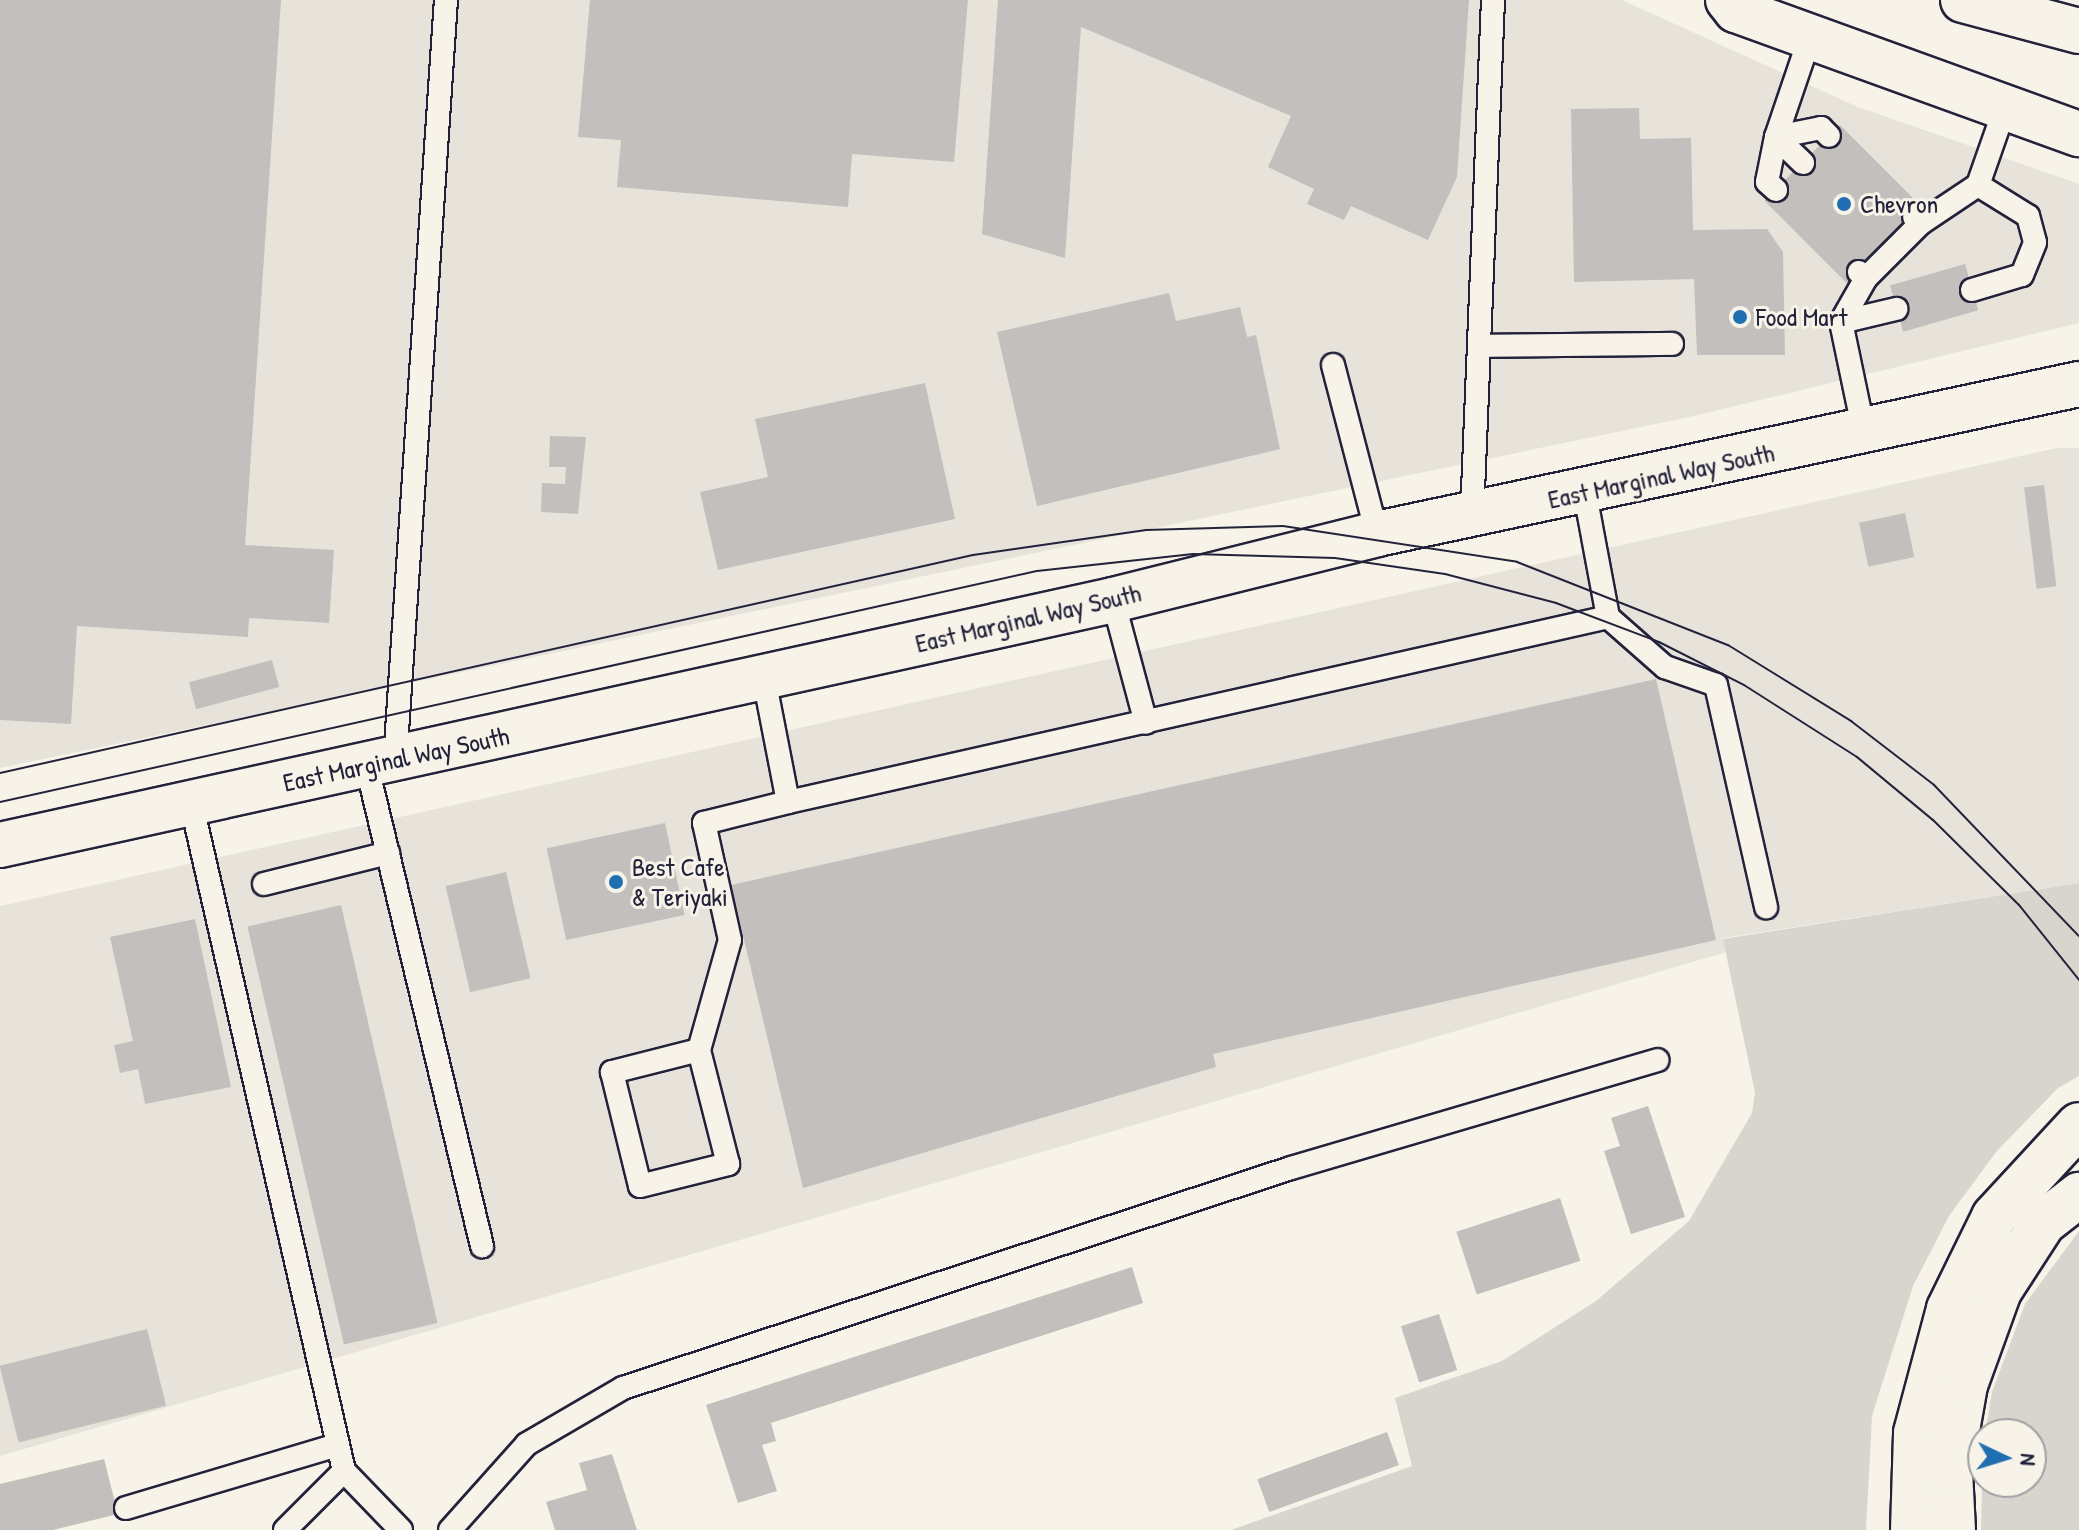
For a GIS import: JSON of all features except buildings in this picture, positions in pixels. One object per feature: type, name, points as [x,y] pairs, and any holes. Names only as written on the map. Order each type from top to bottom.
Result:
[{"type":"main road","points":[[1728,0],[1736,10],[2078,135]]},
{"type":"main road","points":[[1963,0],[2079,31]]},
{"type":"main road","name":"East Marginal Way South","points":[[0,845],[381,764],[1113,600],[1377,534],[1585,494],[1864,432],[2071,381]]},
{"type":"main road","points":[[1913,1530],[1916,1433],[1949,1309],[1994,1217],[2079,1125]]},
{"type":"main road","points":[[1953,1530],[1950,1470],[1965,1385],[1999,1291],[2043,1223],[2079,1195]]},
{"type":"lane","points":[[446,0],[381,764],[388,853],[482,1246]]},
{"type":"lane","points":[[1472,516],[1493,0]]},
{"type":"lane","points":[[1776,190],[1767,182],[1776,137],[1810,37]]},
{"type":"lane","points":[[1864,432],[1841,322],[1863,275],[1917,220],[1978,185],[2005,108]]},
{"type":"lane","points":[[1776,137],[1821,128],[1829,136]]},
{"type":"lane","points":[[1776,137],[1803,163]]},
{"type":"lane","points":[[1972,290],[2022,275],[2035,242],[2028,216],[1978,185]]},
{"type":"lane","points":[[1841,322],[1896,309]]},
{"type":"lane","points":[[1479,346],[1672,344]]},
{"type":"lane","points":[[1333,365],[1377,534]]},
{"type":"lane","points":[[1585,494],[1608,617],[1665,667],[1716,685],[1766,907]]},
{"type":"lane","points":[[1113,600],[1146,723]]},
{"type":"lane","points":[[699,1050],[612,1072],[640,1186],[728,1164],[699,1050],[730,940],[704,823],[1608,617]]},
{"type":"lane","points":[[764,678],[788,802]]},
{"type":"lane","points":[[191,802],[344,1471],[401,1530]]},
{"type":"lane","points":[[264,884],[388,853]]},
{"type":"lane","points":[[450,1530],[527,1444],[623,1388],[1291,1168],[1657,1060]]},
{"type":"lane","points":[[126,1508],[338,1445]]},
{"type":"lane","points":[[284,1529],[344,1471]]},
{"type":"shaded area","points":[[0,0],[1622,0],[1858,107],[2079,184],[2079,323],[1694,416],[0,768]]},
{"type":"shaded area","points":[[2057,448],[2079,448],[2079,883],[1723,938],[1730,951],[0,1456],[0,906]]},
{"type":"shaded area","points":[[2079,883],[2079,1076],[2058,1088],[1996,1152],[1949,1216],[1913,1286],[1872,1416],[1866,1530],[1231,1530],[1412,1466],[1395,1398],[1502,1361],[1596,1301],[1689,1221],[1752,1113],[1755,1093],[1723,939]]},
{"type":"shaded area","points":[[2079,1231],[2079,1530],[1981,1530],[1982,1498],[2047,1498],[2047,1418],[1988,1418],[1992,1392],[2025,1304]]},
{"type":"tram line","points":[[0,773],[973,555],[1146,530],[1283,526],[1517,562],[1728,645],[1851,721],[1934,785],[2079,936]]},
{"type":"tram line","points":[[0,802],[1037,571],[1193,554],[1335,558],[1445,574],[1556,603],[1659,642],[1744,685],[1857,757],[1933,820],[2019,905],[2079,980]]},
{"type":"place","name":"Chevron","points":[[1844,204]]},
{"type":"place","name":"Food Mart","points":[[1740,317]]},
{"type":"place","name":"Best Cafe & Teriyaki","points":[[616,882]]}]
